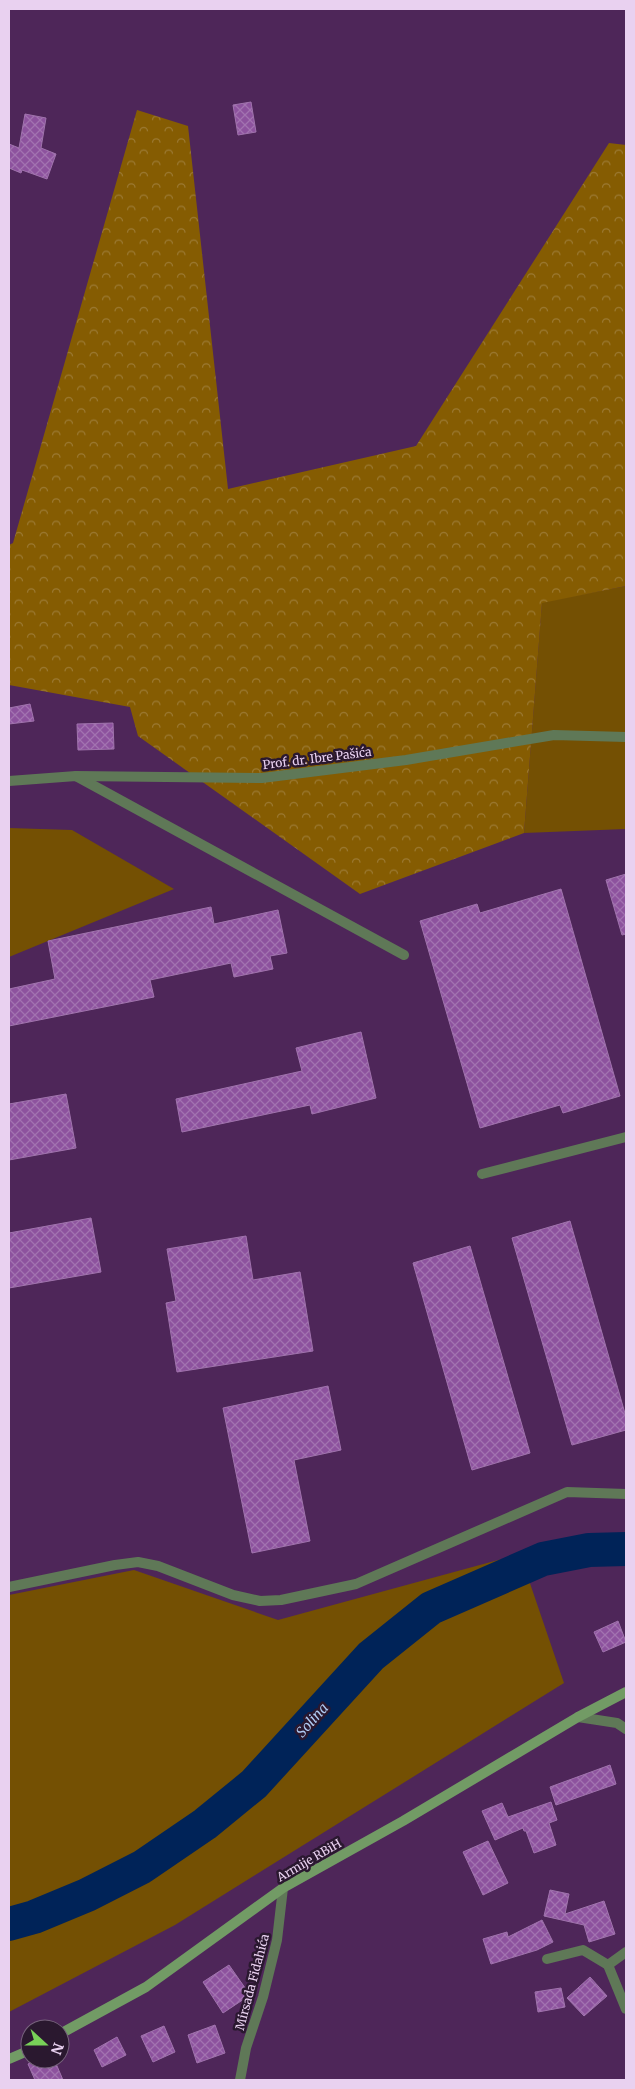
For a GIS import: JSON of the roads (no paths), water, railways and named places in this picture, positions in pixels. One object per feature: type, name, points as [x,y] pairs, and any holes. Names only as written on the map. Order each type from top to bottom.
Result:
[{"type":"main road","name":"Armije RBiH","points":[[70,2029],[146,1987],[283,1888],[403,1821],[578,1717],[626,1692]]},
{"type":"street","name":"Prof. dr. Ibre Pašića","points":[[9,781],[76,776],[262,778],[406,760],[554,735],[626,737]]},
{"type":"street","points":[[76,776],[404,954]]},
{"type":"street","points":[[482,1174],[626,1137]]},
{"type":"street","points":[[9,1587],[138,1562],[158,1566],[233,1596],[260,1601],[281,1600],[356,1584],[567,1492],[626,1494]]},
{"type":"street","points":[[578,1717],[622,1723],[626,1729]]},
{"type":"street","name":"Mirsada Fidahića","points":[[240,2080],[246,2048],[263,1997],[277,1940],[283,1888]]},
{"type":"street","points":[[547,1960],[583,1950],[608,1965],[626,2009]]},
{"type":"street","points":[[608,1965],[626,1952]]},
{"type":"waterway","name":"Solina","points":[[9,1924],[34,1917],[87,1895],[142,1867],[205,1824],[254,1784],[371,1656],[431,1608],[543,1559],[589,1550],[626,1549]]}]
